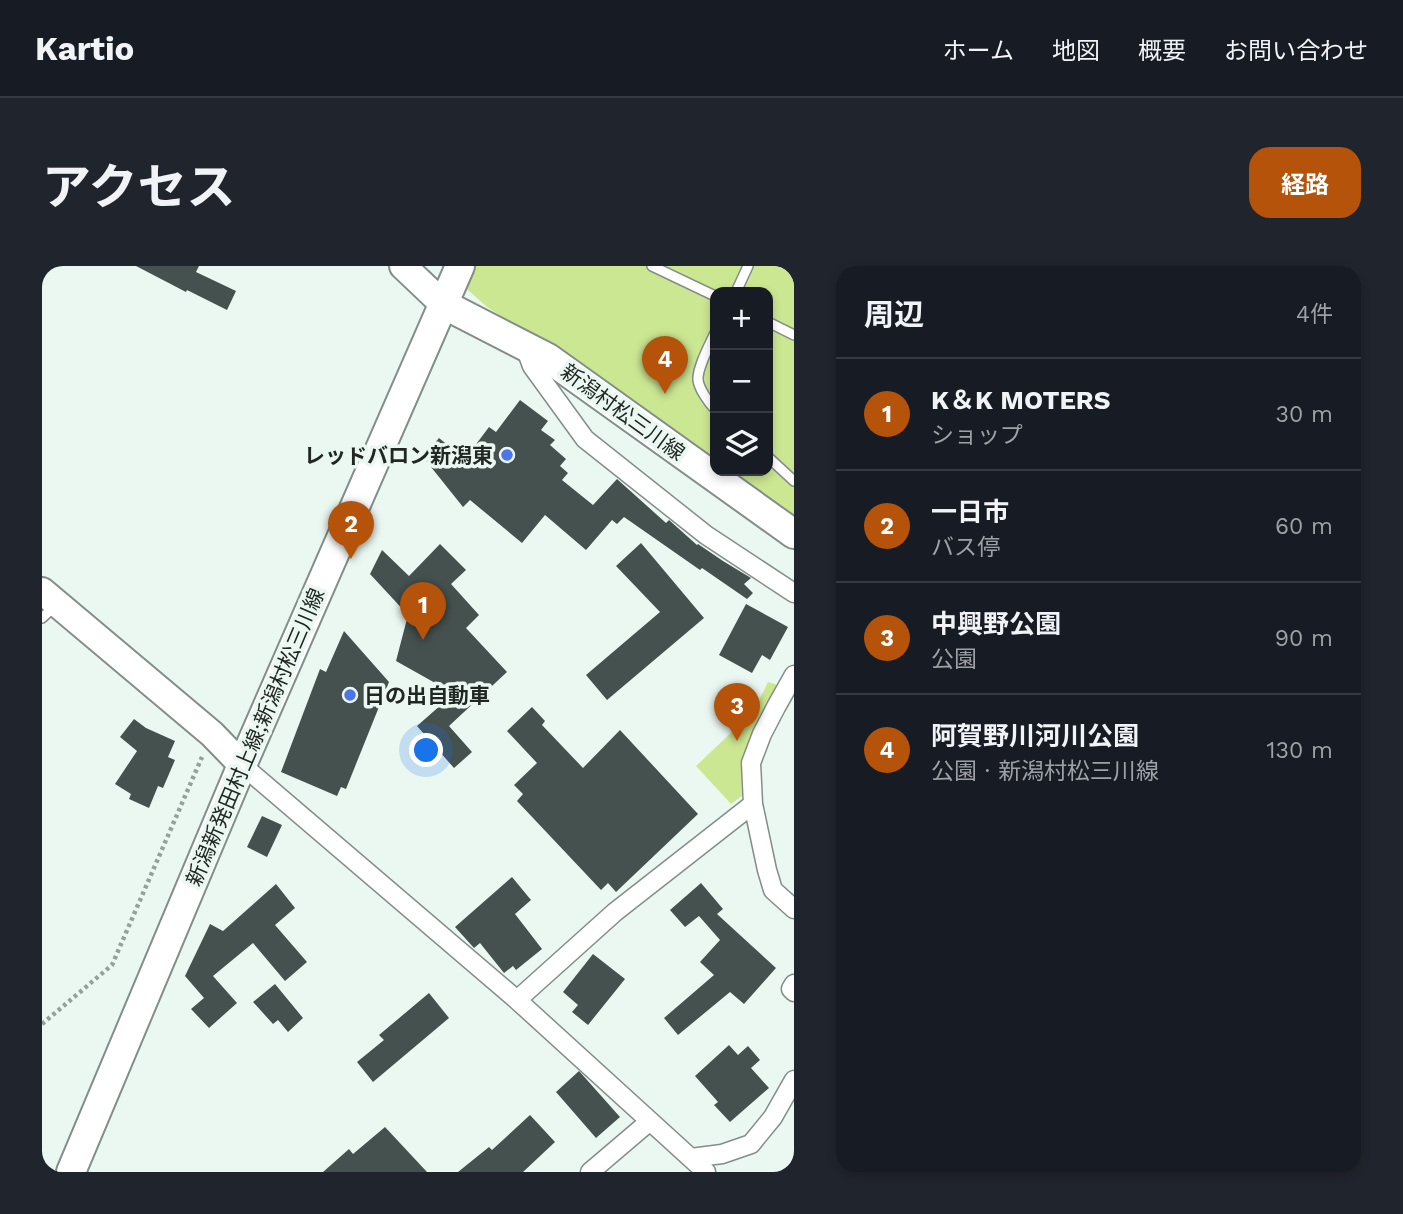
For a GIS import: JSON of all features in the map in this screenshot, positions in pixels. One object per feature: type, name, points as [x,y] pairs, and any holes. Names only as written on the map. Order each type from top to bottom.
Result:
[{"type":"main road","name":"新潟新発田村上線;新潟村松三川線","points":[[71,1172],[242,765],[460,266]]},
{"type":"main road","name":"新潟村松三川線","points":[[443,304],[548,358],[794,534]]},
{"type":"street","points":[[403,266],[443,304]]},
{"type":"street","points":[[525,347],[532,366],[585,439],[706,535],[794,593]]},
{"type":"street","points":[[47,604],[212,734],[242,765],[517,1000],[706,1172]]},
{"type":"street","points":[[794,675],[762,734],[751,763],[753,804],[767,870],[773,890],[794,909]]},
{"type":"street","points":[[517,1000],[615,912],[753,804]]},
{"type":"street","points":[[794,984],[791,989],[794,992]]},
{"type":"street","points":[[691,1158],[722,1154],[751,1144],[773,1117],[794,1080]]},
{"type":"street","points":[[590,1172],[650,1121]]},
{"type":"lane","points":[[652,266],[710,294]]},
{"type":"lane","points":[[738,287],[748,266]]},
{"type":"lane","points":[[773,324],[794,335]]},
{"type":"lane","points":[[710,344],[698,380],[710,404]]},
{"type":"lane","points":[[773,462],[794,481]]},
{"type":"path","points":[[42,1024],[112,965],[212,734]]},
{"type":"green space","points":[[441,266],[794,266],[794,521],[729,476],[773,476],[773,287],[710,287],[710,462],[556,352],[487,307]]},
{"type":"green space","points":[[768,682],[778,685],[760,715],[741,773],[742,796],[731,804],[696,766],[753,712]]},
{"type":"building","points":[[136,266],[199,266],[196,272],[236,291],[227,310]]},
{"type":"building","points":[[520,400],[548,421],[541,430],[555,440],[550,445],[566,459],[560,466],[568,473],[562,480],[593,505],[617,479],[666,523],[669,520],[697,545],[751,578],[744,584],[753,593],[747,599],[624,517],[617,524],[612,520],[586,550],[545,515],[522,543],[470,500],[463,507],[423,457],[439,438],[465,459],[489,427],[496,432]]},
{"type":"building","points":[[641,543],[704,618],[607,700],[586,675],[660,612],[616,566]]},
{"type":"building","points":[[440,544],[466,570],[451,584],[479,615],[466,628],[507,672],[449,726],[472,752],[454,768],[417,726],[442,704],[430,691],[437,684],[396,661],[408,615],[370,574],[382,550],[409,576]]},
{"type":"building","points":[[746,604],[788,627],[770,660],[762,655],[752,673],[719,655]]},
{"type":"building","name":"日の出自動車","points":[[344,631],[389,682],[346,789],[341,787],[337,796],[281,772],[320,669],[326,672]]},
{"type":"building","points":[[532,707],[545,721],[542,725],[583,768],[620,730],[698,814],[616,892],[608,883],[601,890],[517,801],[523,794],[514,785],[537,763],[507,731]]},
{"type":"building","points":[[134,719],[146,728],[175,741],[168,757],[175,760],[163,788],[158,786],[149,808],[129,799],[131,794],[115,784],[137,751],[120,737]]},
{"type":"building","points":[[262,816],[282,825],[267,857],[247,847]]},
{"type":"building","points":[[512,877],[531,900],[515,914],[542,949],[516,970],[513,966],[504,973],[480,943],[474,948],[455,927]]},
{"type":"building","points":[[701,883],[723,909],[717,914],[776,968],[744,1004],[730,992],[678,1035],[664,1018],[714,975],[700,962],[720,940],[699,916],[685,927],[670,910]]},
{"type":"building","points":[[276,884],[295,908],[275,925],[307,962],[285,981],[253,943],[213,976],[237,1003],[209,1028],[191,1009],[204,998],[185,976],[210,924],[223,931]]},
{"type":"building","points":[[593,954],[625,979],[588,1025],[572,1012],[578,1005],[563,992]]},
{"type":"building","points":[[275,984],[303,1018],[288,1032],[278,1020],[273,1024],[253,1002]]},
{"type":"building","points":[[429,993],[449,1018],[373,1082],[357,1062],[384,1040],[379,1035]]},
{"type":"building","points":[[729,1045],[738,1055],[748,1046],[760,1060],[751,1068],[769,1088],[730,1122],[714,1105],[718,1102],[695,1076]]},
{"type":"building","points":[[579,1071],[620,1117],[596,1138],[556,1092]]},
{"type":"building","points":[[530,1115],[555,1142],[523,1172],[458,1172],[489,1147],[492,1150]]},
{"type":"building","points":[[385,1127],[427,1172],[323,1172],[349,1149],[353,1154]]},
{"type":"place","name":"阿賀野川河川公園","points":[[665,394]]},
{"type":"place","name":"レッドバロン新潟東","points":[[507,455]]},
{"type":"place","name":"一日市","points":[[351,559]]},
{"type":"place","name":"K＆K MOTERS","points":[[423,640]]},
{"type":"place","name":"日の出自動車","points":[[350,695]]},
{"type":"place","name":"中興野公園","points":[[737,741]]}]
